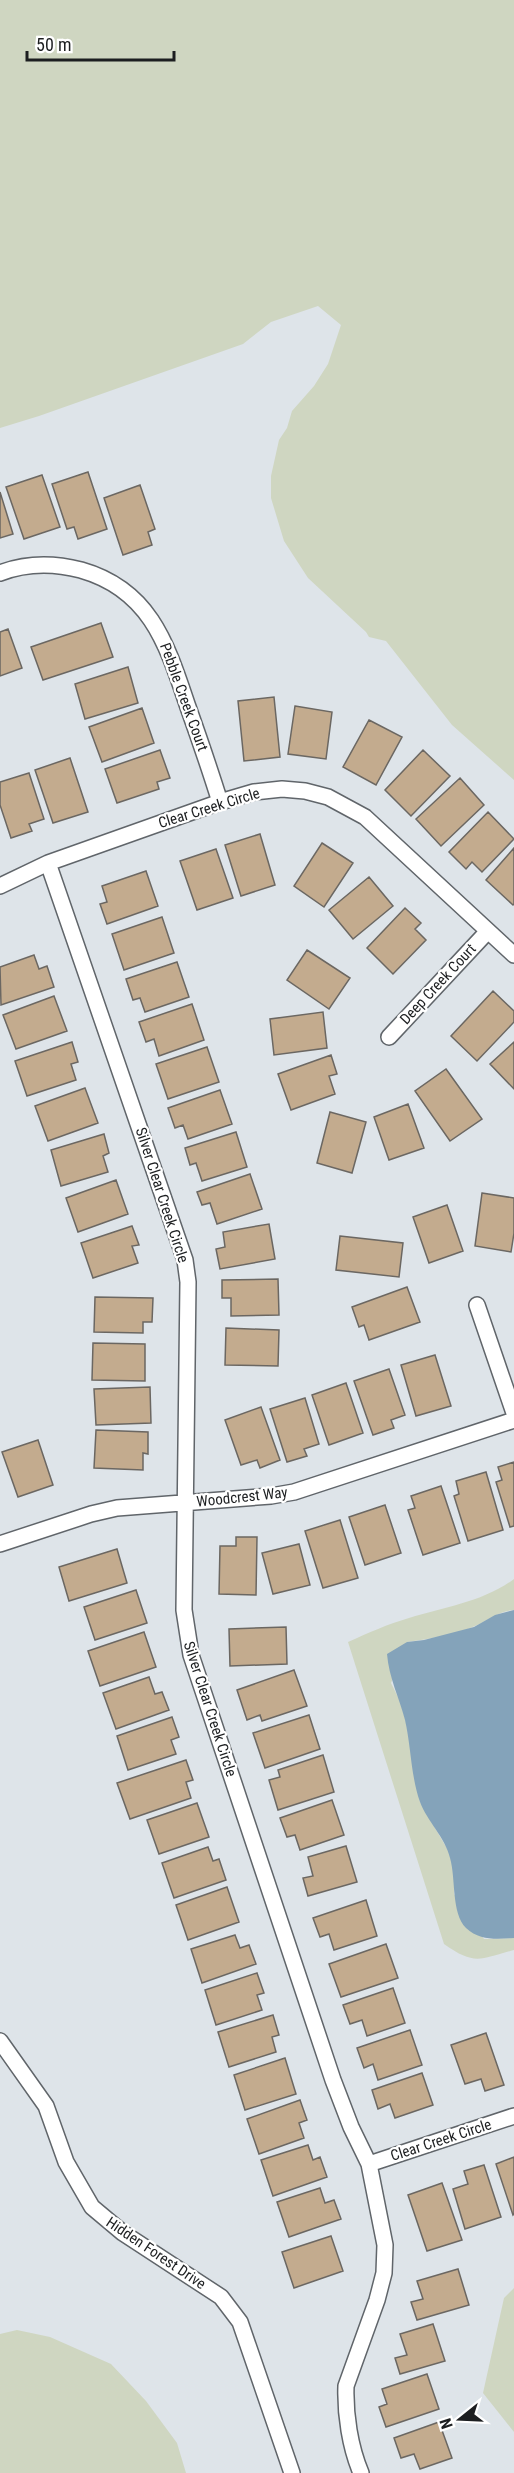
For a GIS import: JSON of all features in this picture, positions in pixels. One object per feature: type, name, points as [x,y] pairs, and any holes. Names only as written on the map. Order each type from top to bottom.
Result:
[{"type":"street","name":"Pebble Creek Court","points":[[0,573],[27,566],[68,567],[91,573],[114,585],[136,602],[154,623],[168,648],[220,802]]},
{"type":"street","name":"Clear Creek Circle","points":[[0,886],[48,863],[220,802],[254,792],[282,789],[306,791],[328,797],[365,817],[514,955]]},
{"type":"street","name":"Silver Clear Creek Circle","points":[[48,863],[185,1260],[188,1282],[184,1610],[191,1655],[333,2080],[351,2127],[369,2164],[385,2245],[384,2273],[377,2300],[346,2386],[345,2399],[352,2442],[361,2473]]},
{"type":"street","name":"Deep Creek Court","points":[[389,1037],[488,931]]},
{"type":"street","points":[[477,1305],[514,1413]]},
{"type":"street","name":"Woodcrest Way","points":[[0,1544],[108,1510],[294,1492],[514,1420]]},
{"type":"street","name":"Hidden Forest Drive","points":[[0,2041],[46,2106],[66,2162],[92,2207],[123,2233],[221,2296],[240,2322],[292,2473]]},
{"type":"street","name":"Clear Creek Circle","points":[[369,2164],[514,2116]]},
{"type":"green space","points":[[0,0],[514,0],[514,780],[452,725],[386,641],[369,637],[308,578],[284,541],[271,498],[271,476],[279,440],[287,428],[292,411],[314,386],[328,364],[341,325],[318,306],[271,322],[243,344],[0,428]]},
{"type":"green space","points":[[514,1579],[514,1610],[499,1614],[459,1632],[407,1642],[391,1683],[400,1701],[406,1722],[420,1802],[449,1852],[455,1874],[454,1894],[484,1939],[514,1938],[514,1950],[478,1959],[463,1955],[444,1944],[348,1642],[401,1620],[477,1599]]},
{"type":"green space","points":[[514,2288],[514,2432],[483,2393],[504,2298]]},
{"type":"green space","points":[[17,2330],[50,2337],[111,2364],[146,2401],[177,2443],[186,2473],[0,2473],[0,2334]]},
{"type":"water","points":[[514,1610],[514,1938],[495,1939],[471,1932],[461,1922],[448,1850],[423,1809],[417,1792],[405,1720],[387,1654],[407,1642],[474,1627],[495,1615]]},
{"type":"building","points":[[88,472],[107,529],[78,539],[74,527],[67,529],[52,484]]},
{"type":"building","points":[[42,475],[60,527],[24,539],[6,487]]},
{"type":"building","points":[[140,485],[155,529],[148,532],[152,545],[123,555],[104,498]]},
{"type":"building","points":[[0,492],[13,534],[0,538]]},
{"type":"building","points":[[101,623],[113,657],[43,680],[31,647]]},
{"type":"building","points":[[8,629],[22,668],[0,676],[0,632]]},
{"type":"building","points":[[128,667],[138,703],[85,719],[75,684]]},
{"type":"building","points":[[274,697],[280,757],[244,761],[238,701]]},
{"type":"building","points":[[295,706],[332,712],[326,759],[288,754]]},
{"type":"building","points":[[142,708],[154,743],[102,762],[89,727]]},
{"type":"building","points":[[369,720],[402,737],[376,785],[343,767]]},
{"type":"building","points":[[160,750],[170,778],[157,782],[159,789],[117,803],[105,769]]},
{"type":"building","points":[[423,750],[450,776],[411,816],[385,790]]},
{"type":"building","points":[[70,758],[88,812],[53,823],[35,770]]},
{"type":"building","points":[[29,773],[44,819],[29,824],[32,831],[11,838],[0,805],[0,782]]},
{"type":"building","points":[[460,778],[484,805],[441,846],[416,819]]},
{"type":"building","points":[[488,812],[514,839],[482,872],[472,862],[466,869],[449,852]]},
{"type":"building","points":[[260,834],[275,885],[241,896],[225,845]]},
{"type":"building","points":[[322,843],[353,863],[324,907],[294,886]]},
{"type":"building","points":[[514,848],[514,904],[513,905],[486,880]]},
{"type":"building","points":[[216,849],[233,898],[197,910],[180,861]]},
{"type":"building","points":[[146,871],[158,906],[107,924],[100,904],[107,902],[102,886]]},
{"type":"building","points":[[369,877],[393,906],[353,939],[329,910]]},
{"type":"building","points":[[405,908],[421,923],[415,929],[426,940],[393,974],[367,948]]},
{"type":"building","points":[[162,917],[174,953],[124,970],[112,934]]},
{"type":"building","points":[[307,950],[350,978],[329,1009],[287,980]]},
{"type":"building","points":[[34,955],[39,969],[47,966],[54,987],[1,1005],[0,967]]},
{"type":"building","points":[[177,962],[189,997],[145,1012],[140,998],[133,1000],[126,979]]},
{"type":"building","points":[[493,991],[514,1011],[514,1022],[477,1061],[451,1036]]},
{"type":"building","points":[[54,996],[67,1031],[16,1049],[3,1015]]},
{"type":"building","points":[[192,1004],[204,1040],[159,1056],[154,1039],[146,1042],[139,1022]]},
{"type":"building","points":[[323,1012],[327,1048],[274,1055],[270,1019]]},
{"type":"building","points":[[72,1042],[78,1062],[71,1064],[76,1080],[27,1096],[15,1061]]},
{"type":"building","points":[[514,1042],[514,1089],[490,1064]]},
{"type":"building","points":[[207,1047],[219,1082],[168,1099],[156,1064]]},
{"type":"building","points":[[331,1055],[337,1074],[329,1076],[335,1094],[291,1110],[278,1074]]},
{"type":"building","points":[[446,1069],[482,1119],[450,1141],[415,1091]]},
{"type":"building","points":[[85,1088],[98,1123],[48,1141],[35,1106]]},
{"type":"building","points":[[220,1090],[232,1124],[188,1139],[183,1125],[175,1128],[168,1108]]},
{"type":"building","points":[[408,1104],[424,1148],[389,1160],[374,1117]]},
{"type":"building","points":[[330,1112],[366,1122],[352,1173],[317,1163]]},
{"type":"building","points":[[236,1132],[247,1167],[202,1181],[196,1163],[190,1165],[185,1148]]},
{"type":"building","points":[[104,1134],[109,1153],[103,1156],[108,1172],[61,1186],[51,1150]]},
{"type":"building","points":[[250,1174],[262,1209],[217,1224],[210,1203],[202,1205],[197,1192]]},
{"type":"building","points":[[116,1180],[128,1214],[78,1232],[66,1198]]},
{"type":"building","points":[[482,1193],[514,1198],[514,1233],[511,1252],[475,1246]]},
{"type":"building","points":[[447,1205],[463,1251],[429,1263],[413,1217]]},
{"type":"building","points":[[269,1224],[275,1259],[220,1269],[216,1249],[225,1247],[223,1232]]},
{"type":"building","points":[[132,1226],[139,1245],[132,1246],[138,1263],[93,1278],[81,1243]]},
{"type":"building","points":[[340,1236],[403,1243],[399,1277],[336,1270]]},
{"type":"building","points":[[278,1279],[279,1315],[231,1316],[231,1298],[222,1298],[222,1280]]},
{"type":"building","points":[[407,1287],[420,1322],[369,1340],[364,1325],[359,1327],[352,1307]]},
{"type":"building","points":[[95,1297],[153,1298],[152,1322],[143,1322],[143,1333],[94,1332]]},
{"type":"building","points":[[226,1328],[279,1330],[278,1366],[225,1365]]},
{"type":"building","points":[[93,1343],[145,1344],[145,1381],[92,1380]]},
{"type":"building","points":[[435,1355],[451,1406],[416,1416],[401,1365]]},
{"type":"building","points":[[389,1369],[405,1415],[391,1420],[394,1428],[373,1435],[354,1381]]},
{"type":"building","points":[[346,1383],[363,1433],[329,1445],[312,1395]]},
{"type":"building","points":[[150,1387],[151,1423],[96,1425],[94,1389]]},
{"type":"building","points":[[305,1398],[319,1444],[304,1449],[307,1456],[287,1462],[270,1409]]},
{"type":"building","points":[[261,1407],[280,1460],[260,1468],[257,1460],[241,1465],[225,1420]]},
{"type":"building","points":[[96,1430],[148,1432],[148,1454],[143,1453],[143,1470],[94,1468]]},
{"type":"building","points":[[38,1440],[53,1485],[18,1497],[2,1452]]},
{"type":"building","points":[[514,1462],[514,1526],[510,1527],[496,1482],[502,1480],[498,1467]]},
{"type":"building","points":[[486,1472],[503,1530],[468,1541],[454,1496],[459,1494],[456,1481]]},
{"type":"building","points":[[441,1486],[460,1543],[423,1555],[408,1510],[415,1508],[411,1496]]},
{"type":"building","points":[[385,1505],[401,1553],[365,1565],[349,1517]]},
{"type":"building","points":[[340,1520],[358,1578],[323,1588],[305,1531]]},
{"type":"building","points":[[236,1537],[257,1537],[256,1595],[219,1594],[220,1546],[236,1546]]},
{"type":"building","points":[[299,1544],[310,1585],[273,1594],[262,1553]]},
{"type":"building","points":[[117,1549],[127,1583],[69,1601],[59,1567]]},
{"type":"building","points":[[136,1590],[147,1623],[95,1640],[84,1607]]},
{"type":"building","points":[[286,1627],[287,1664],[230,1666],[229,1629]]},
{"type":"building","points":[[144,1632],[156,1667],[100,1686],[88,1651]]},
{"type":"building","points":[[294,1670],[307,1706],[262,1721],[260,1715],[247,1720],[237,1690]]},
{"type":"building","points":[[149,1677],[155,1694],[162,1692],[169,1710],[116,1729],[103,1693]]},
{"type":"building","points":[[309,1715],[320,1749],[265,1768],[253,1733]]},
{"type":"building","points":[[172,1717],[179,1737],[171,1740],[176,1754],[128,1770],[117,1736]]},
{"type":"building","points":[[323,1755],[334,1792],[278,1810],[269,1780],[280,1777],[278,1770]]},
{"type":"building","points":[[186,1760],[193,1780],[186,1782],[191,1798],[130,1819],[117,1783]]},
{"type":"building","points":[[332,1800],[344,1835],[300,1850],[295,1835],[287,1837],[280,1818]]},
{"type":"building","points":[[197,1803],[209,1837],[159,1854],[147,1820]]},
{"type":"building","points":[[346,1846],[357,1882],[308,1896],[303,1878],[313,1876],[308,1857]]},
{"type":"building","points":[[208,1847],[213,1861],[219,1859],[226,1880],[174,1898],[162,1863]]},
{"type":"building","points":[[227,1887],[239,1922],[188,1940],[176,1905]]},
{"type":"building","points":[[366,1900],[377,1936],[334,1950],[329,1934],[320,1937],[313,1918]]},
{"type":"building","points":[[235,1935],[240,1948],[249,1945],[256,1964],[202,1983],[191,1949]]},
{"type":"building","points":[[386,1944],[398,1978],[341,1997],[329,1964]]},
{"type":"building","points":[[257,1973],[264,1993],[257,1995],[262,2010],[216,2025],[205,1990]]},
{"type":"building","points":[[393,1988],[405,2023],[367,2036],[362,2020],[350,2024],[343,2005]]},
{"type":"building","points":[[273,2015],[279,2035],[272,2037],[276,2052],[229,2067],[218,2032]]},
{"type":"building","points":[[410,2030],[422,2065],[378,2080],[373,2064],[364,2068],[357,2048]]},
{"type":"building","points":[[486,2033],[504,2085],[485,2091],[481,2079],[465,2084],[451,2045]]},
{"type":"building","points":[[285,2058],[296,2094],[245,2110],[234,2075]]},
{"type":"building","points":[[422,2073],[433,2105],[395,2118],[390,2104],[378,2109],[372,2090]]},
{"type":"building","points":[[300,2100],[307,2120],[299,2123],[304,2138],[259,2154],[247,2119]]},
{"type":"building","points":[[308,2145],[313,2160],[320,2157],[327,2177],[273,2196],[261,2160]]},
{"type":"building","points":[[514,2157],[514,2214],[513,2215],[496,2164]]},
{"type":"building","points":[[484,2165],[501,2217],[465,2229],[453,2189],[468,2184],[464,2171]]},
{"type":"building","points":[[442,2183],[462,2240],[427,2251],[408,2195]]},
{"type":"building","points":[[320,2188],[325,2203],[334,2200],[341,2219],[289,2237],[277,2202]]},
{"type":"building","points":[[331,2236],[343,2271],[294,2288],[282,2252]]},
{"type":"building","points":[[458,2269],[469,2305],[417,2320],[411,2302],[423,2299],[417,2281]]},
{"type":"building","points":[[433,2324],[445,2361],[400,2374],[395,2358],[407,2355],[400,2334]]},
{"type":"building","points":[[427,2374],[439,2409],[386,2427],[379,2407],[387,2404],[382,2389]]},
{"type":"building","points":[[439,2422],[452,2458],[420,2469],[414,2454],[401,2458],[394,2438]]}]
